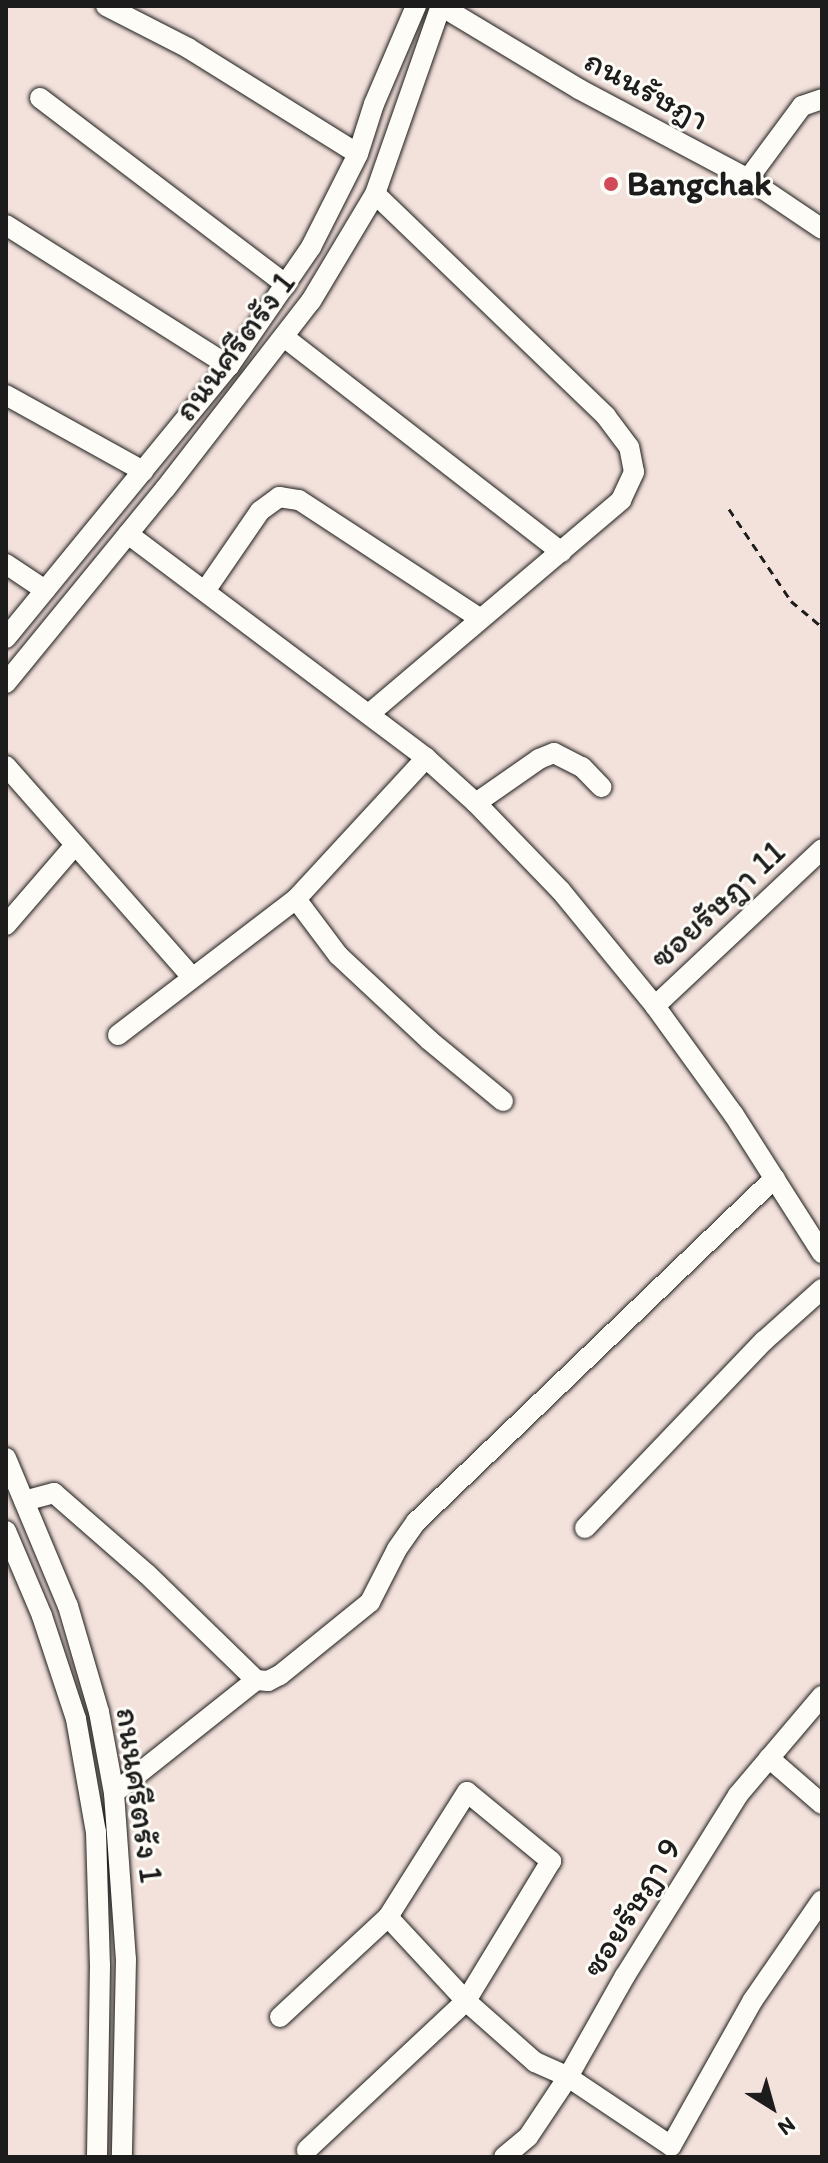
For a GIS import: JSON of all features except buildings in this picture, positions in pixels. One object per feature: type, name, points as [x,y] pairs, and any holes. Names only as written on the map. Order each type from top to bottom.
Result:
[{"type":"street","points":[[106,6],[188,48],[358,154]]},
{"type":"street","name":"ถนนศรีตรัง 1","points":[[6,638],[229,366],[286,285],[339,196],[416,6]]},
{"type":"street","name":"ถนนศรีตรัง 1","points":[[6,683],[128,534],[318,290],[375,194],[441,6]]},
{"type":"street","name":"ถนนรัษฎา","points":[[441,6],[579,89],[748,179],[822,229]]},
{"type":"street","points":[[40,98],[286,285]]},
{"type":"street","points":[[748,179],[802,106],[822,99]]},
{"type":"street","points":[[369,714],[621,500],[634,472],[629,447],[606,416],[375,194]]},
{"type":"street","points":[[6,225],[229,366]]},
{"type":"street","points":[[284,337],[561,552]]},
{"type":"street","points":[[6,395],[143,471]]},
{"type":"street","points":[[205,591],[260,511],[279,497],[299,500],[481,619]]},
{"type":"street","points":[[128,534],[426,758],[476,803],[561,891],[655,1006],[775,1178],[822,1253]]},
{"type":"street","points":[[6,564],[45,590]]},
{"type":"street","points":[[476,803],[539,759],[554,753],[582,767],[601,787]]},
{"type":"street","points":[[118,1035],[191,976],[296,899],[426,758]]},
{"type":"street","points":[[6,766],[191,976]]},
{"type":"street","points":[[6,925],[75,845]]},
{"type":"street","name":"ซอยรัษฎา 11","points":[[655,1006],[822,849]]},
{"type":"street","points":[[296,899],[338,955],[429,1040],[503,1101]]},
{"type":"street","points":[[24,1501],[54,1493],[147,1574],[256,1680],[268,1681],[280,1675],[370,1602],[397,1549],[416,1522],[775,1178]]},
{"type":"street","points":[[585,1528],[764,1341],[822,1289]]},
{"type":"street","name":"ถนนศรีตรัง 1","points":[[6,1458],[68,1606],[99,1712],[114,1793],[126,1959],[122,2157]]},
{"type":"street","name":"ถนนศรีตรัง 1","points":[[6,1531],[42,1616],[76,1719],[96,1832],[100,1965],[97,2157]]},
{"type":"street","points":[[114,1793],[256,1680]]},
{"type":"street","name":"ซอยรัษฎา 9","points":[[504,2157],[528,2137],[568,2077],[625,1976],[722,1821],[769,1758],[820,1703]]},
{"type":"street","points":[[769,1758],[822,1804]]},
{"type":"street","points":[[280,2017],[388,1917],[467,1792],[551,1861],[466,2001],[307,2150]]},
{"type":"street","points":[[388,1917],[466,2001],[535,2062],[568,2077],[671,2146],[753,2000],[822,1900]]},
{"type":"path","points":[[729,509],[791,601],[822,627]]},
{"type":"place","name":"Bangchak","points":[[611,184]]}]
